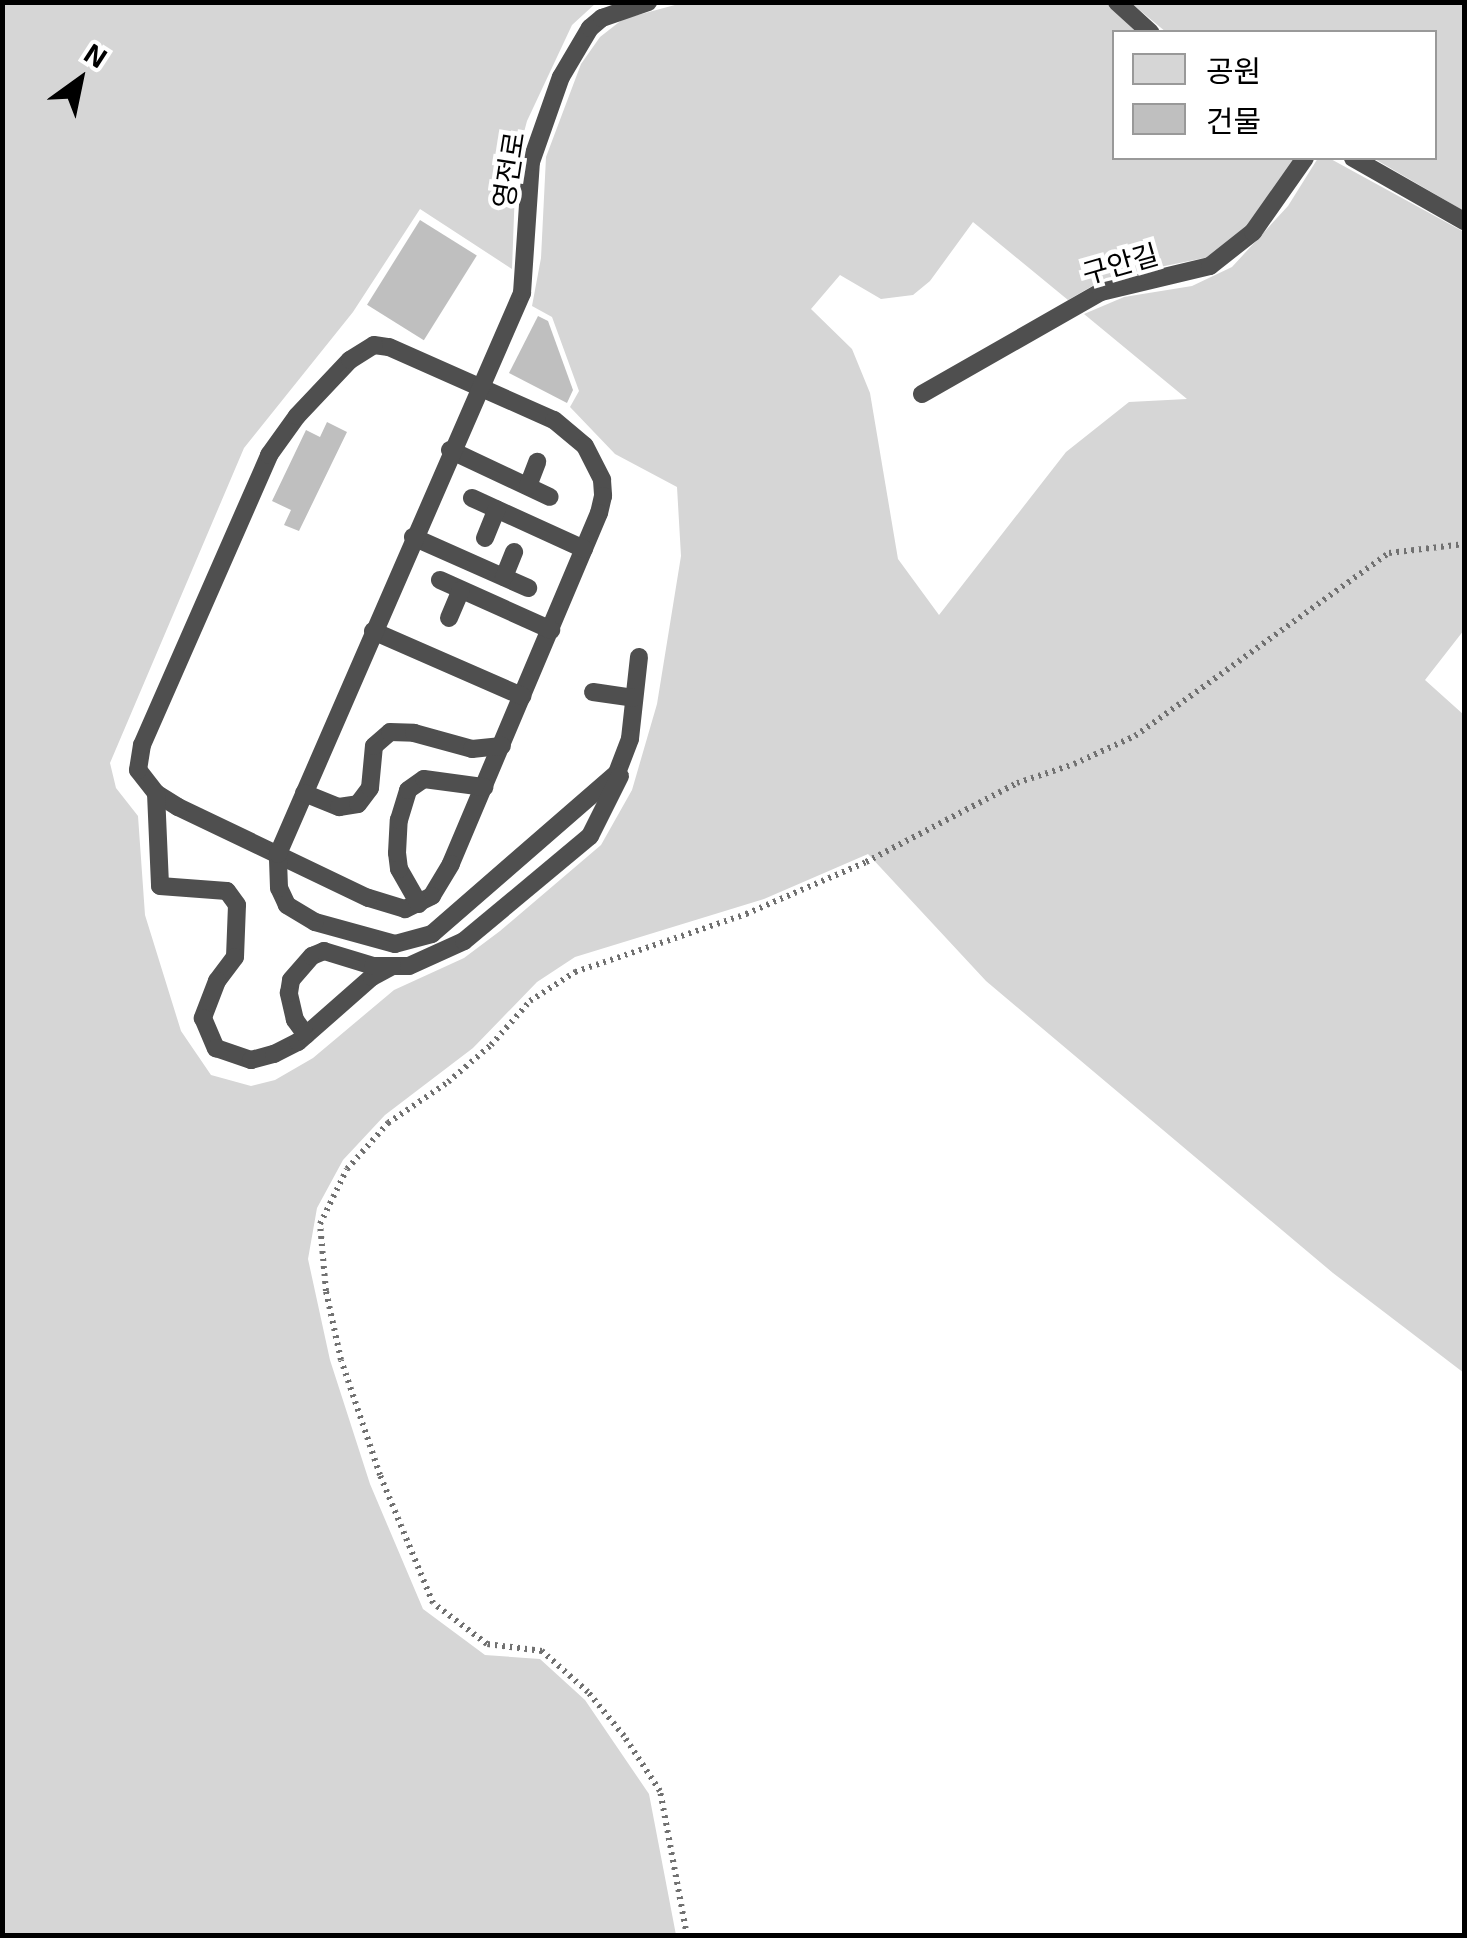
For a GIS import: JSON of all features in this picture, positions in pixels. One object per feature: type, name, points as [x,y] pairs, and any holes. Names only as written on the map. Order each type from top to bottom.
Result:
[{"type":"lane","name":"영전로","points":[[278,854],[478,385],[522,293],[532,162],[561,77],[590,28],[602,18],[648,2]]},
{"type":"lane","points":[[1118,2],[1148,30]]},
{"type":"lane","name":"구안길","points":[[922,394],[1101,292],[1210,266],[1253,232],[1304,160]]},
{"type":"lane","points":[[1356,160],[1464,221]]},
{"type":"lane","points":[[374,345],[389,347],[554,420],[585,446],[602,480],[603,496],[584,549],[441,884],[419,904],[388,907],[156,793],[138,770],[142,745],[262,470],[297,416],[350,360],[374,345]]},
{"type":"lane","points":[[450,450],[550,496]]},
{"type":"lane","points":[[528,486],[538,462]]},
{"type":"lane","points":[[472,498],[584,549]]},
{"type":"lane","points":[[484,538],[497,509]]},
{"type":"lane","points":[[414,537],[528,588]]},
{"type":"lane","points":[[504,577],[514,552]]},
{"type":"lane","points":[[440,580],[550,630]]},
{"type":"lane","points":[[449,618],[461,590]]},
{"type":"lane","points":[[373,631],[522,696]]},
{"type":"lane","points":[[306,1035],[295,1020],[289,992],[291,980],[312,956],[324,951],[391,967],[409,966],[464,940],[570,857],[606,812],[626,757],[639,656]]},
{"type":"lane","points":[[593,692],[634,698]]},
{"type":"lane","points":[[304,793],[339,808],[358,804],[370,788],[374,746],[390,732],[414,733],[472,750],[502,746]]},
{"type":"lane","points":[[278,854],[279,888],[297,913],[395,944],[413,942],[432,934],[486,892],[603,788],[626,757]]},
{"type":"lane","points":[[419,904],[399,868],[397,853],[399,820],[408,790],[424,779],[484,787]]},
{"type":"lane","points":[[156,793],[160,886],[227,890],[236,906],[234,957],[216,981],[202,1018],[216,1048],[252,1060],[274,1054],[306,1035],[372,978],[391,967]]},
{"type":"path","points":[[687,1936],[660,1790],[624,1736],[588,1692],[542,1651],[486,1644],[433,1603],[380,1475],[346,1376],[326,1291],[320,1224],[346,1169],[388,1123],[448,1082],[492,1045],[530,1001],[575,972],[746,914],[866,862],[1017,782],[1074,764],[1135,736],[1389,553],[1464,544]]},
{"type":"green space","points":[[686,2],[1107,3],[1139,30],[1112,30],[1112,160],[1297,160],[1244,231],[1209,257],[1106,278],[1068,300],[973,222],[930,281],[913,295],[881,299],[840,275],[811,309],[852,349],[870,393],[898,559],[939,615],[1066,452],[1129,402],[1187,399],[1084,314],[1124,297],[1192,286],[1232,267],[1288,206],[1317,160],[1333,160],[1464,232],[1464,630],[1425,680],[1464,715],[1464,1373],[1333,1273],[986,981],[868,854],[764,899],[575,957],[537,982],[473,1048],[385,1115],[343,1160],[317,1208],[308,1259],[330,1360],[370,1484],[423,1609],[485,1655],[540,1659],[585,1700],[649,1794],[676,1935],[3,1936],[3,3],[596,3],[572,25],[527,121],[516,162],[512,269],[420,209],[353,312],[244,448],[110,763],[116,788],[138,816],[145,915],[181,1031],[211,1075],[251,1086],[275,1080],[313,1058],[394,990],[464,958],[500,931],[601,845],[632,790],[657,704],[681,556],[677,487],[615,454],[570,407],[579,391],[552,317],[532,306],[541,258],[546,157],[581,64],[600,37],[623,19]]},
{"type":"green space","points":[[1131,3],[1464,3],[1464,211],[1376,160],[1437,160],[1437,30],[1164,30]]},
{"type":"building","points":[[420,220],[477,256],[424,340],[367,305]]},
{"type":"building","points":[[538,316],[548,321],[573,390],[567,403],[509,373]]},
{"type":"building","points":[[327,422],[347,432],[299,531],[284,525],[291,510],[272,501],[306,430],[320,437]]}]
